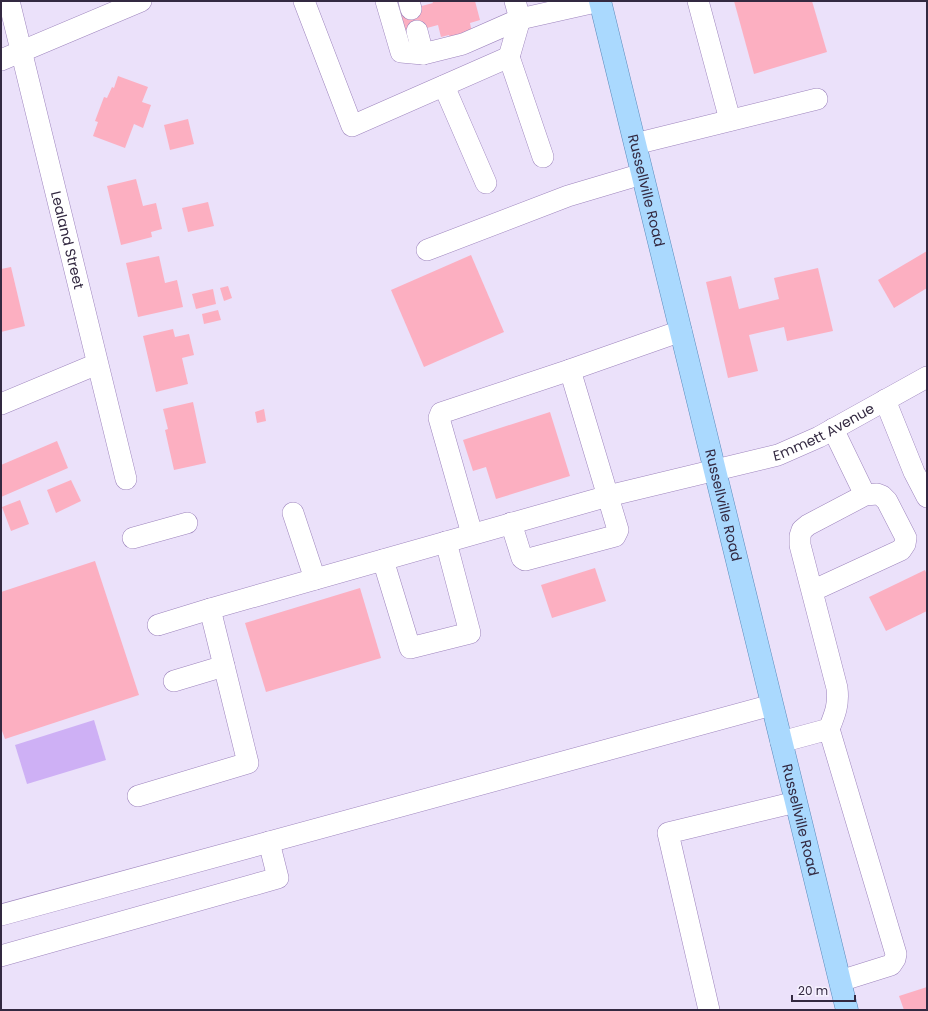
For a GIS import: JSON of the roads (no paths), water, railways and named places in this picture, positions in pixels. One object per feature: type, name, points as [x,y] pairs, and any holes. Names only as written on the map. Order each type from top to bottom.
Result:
[{"type":"main road","name":"Russellville Road","points":[[600,1],[847,1010]]},
{"type":"street","name":"Lealand Street","points":[[9,1],[126,479]]},
{"type":"street","points":[[1,60],[141,1]]},
{"type":"street","points":[[304,1],[352,126],[509,57]]},
{"type":"street","points":[[386,1],[401,52],[423,54],[463,44],[517,10],[600,1]]},
{"type":"street","points":[[698,1],[730,120]]},
{"type":"street","points":[[517,10],[509,57],[543,157]]},
{"type":"street","points":[[417,31],[423,54]]},
{"type":"street","points":[[444,86],[486,183]]},
{"type":"street","points":[[635,144],[817,99]]},
{"type":"street","points":[[427,250],[568,196],[642,174]]},
{"type":"street","points":[[472,534],[439,418],[441,413],[681,331]]},
{"type":"street","points":[[1,404],[97,364]]},
{"type":"street","points":[[511,523],[522,558],[525,560],[615,536],[618,530],[570,370]]},
{"type":"street","name":"Emmett Avenue","points":[[158,625],[608,496],[778,455],[819,437],[927,377]]},
{"type":"street","points":[[885,400],[914,472],[927,497]]},
{"type":"street","points":[[833,429],[865,495]]},
{"type":"street","points":[[812,592],[901,550],[905,544],[906,538],[887,501],[882,496],[877,494],[865,495],[808,526],[802,530],[800,536],[800,545],[812,592],[837,688],[838,701],[836,712],[829,729],[896,954],[895,959],[890,965],[840,981]]},
{"type":"street","points":[[293,513],[315,579]]},
{"type":"street","points":[[133,538],[188,523]]},
{"type":"street","points":[[383,560],[410,648],[470,633],[446,542]]},
{"type":"street","points":[[138,796],[248,763],[210,609]]},
{"type":"street","points":[[174,681],[224,666]]},
{"type":"street","points":[[1,915],[772,704]]},
{"type":"street","points":[[781,742],[829,729]]},
{"type":"street","points":[[709,1010],[668,833],[796,802]]},
{"type":"street","points":[[1,956],[278,878],[269,842]]}]
